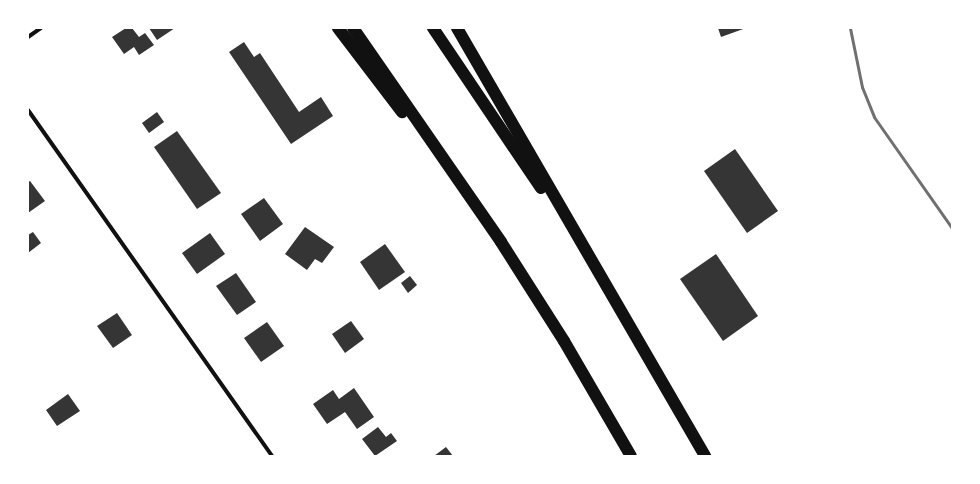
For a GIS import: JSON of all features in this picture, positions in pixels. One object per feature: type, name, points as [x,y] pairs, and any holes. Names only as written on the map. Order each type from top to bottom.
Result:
[{"type":"highway","points":[[338,28],[501,242]]},
{"type":"highway","points":[[353,28],[501,242],[564,341],[631,456]]},
{"type":"highway","points":[[433,28],[601,279]]},
{"type":"highway","points":[[457,28],[601,279],[705,456]]},
{"type":"street","points":[[28,37],[41,28]]},
{"type":"street","points":[[28,110],[272,456]]},
{"type":"building","points":[[126,28],[132,28],[139,37],[145,33],[154,45],[139,55],[134,47],[124,54],[112,37]]},
{"type":"building","points":[[149,28],[175,28],[157,40]]},
{"type":"building","points":[[718,28],[746,28],[721,37]]},
{"type":"building","points":[[244,42],[254,57],[260,53],[299,112],[321,97],[333,116],[291,144],[229,52]]},
{"type":"building","points":[[157,112],[164,122],[149,133],[142,123]]},
{"type":"building","points":[[177,131],[221,193],[197,209],[154,147]]},
{"type":"building","points":[[735,149],[778,211],[747,233],[704,171]]},
{"type":"building","points":[[30,181],[45,201],[28,213],[28,182]]},
{"type":"building","points":[[264,198],[283,224],[260,241],[241,214]]},
{"type":"building","points":[[305,227],[334,247],[322,263],[315,259],[307,270],[285,254]]},
{"type":"building","points":[[33,232],[41,243],[28,253],[28,235]]},
{"type":"building","points":[[210,233],[225,254],[197,274],[182,253]]},
{"type":"building","points":[[385,244],[405,272],[379,290],[360,262]]},
{"type":"building","points":[[716,254],[758,316],[723,341],[680,279]]},
{"type":"building","points":[[236,273],[256,302],[237,315],[216,286]]},
{"type":"building","points":[[410,276],[417,285],[408,293],[401,283]]},
{"type":"building","points":[[117,313],[132,335],[113,348],[97,326]]},
{"type":"building","points":[[351,321],[364,339],[345,353],[332,334]]},
{"type":"building","points":[[267,322],[284,346],[261,362],[244,338]]},
{"type":"building","points":[[354,388],[374,417],[357,429],[345,412],[327,424],[313,404],[333,390],[339,399]]},
{"type":"building","points":[[68,394],[80,411],[57,426],[46,410]]},
{"type":"building","points":[[378,427],[386,437],[391,433],[397,441],[375,456],[362,439]]},
{"type":"building","points":[[446,447],[453,456],[434,456]]},
{"type":"railway","points":[[850,28],[862,87],[874,117],[952,228]]}]
